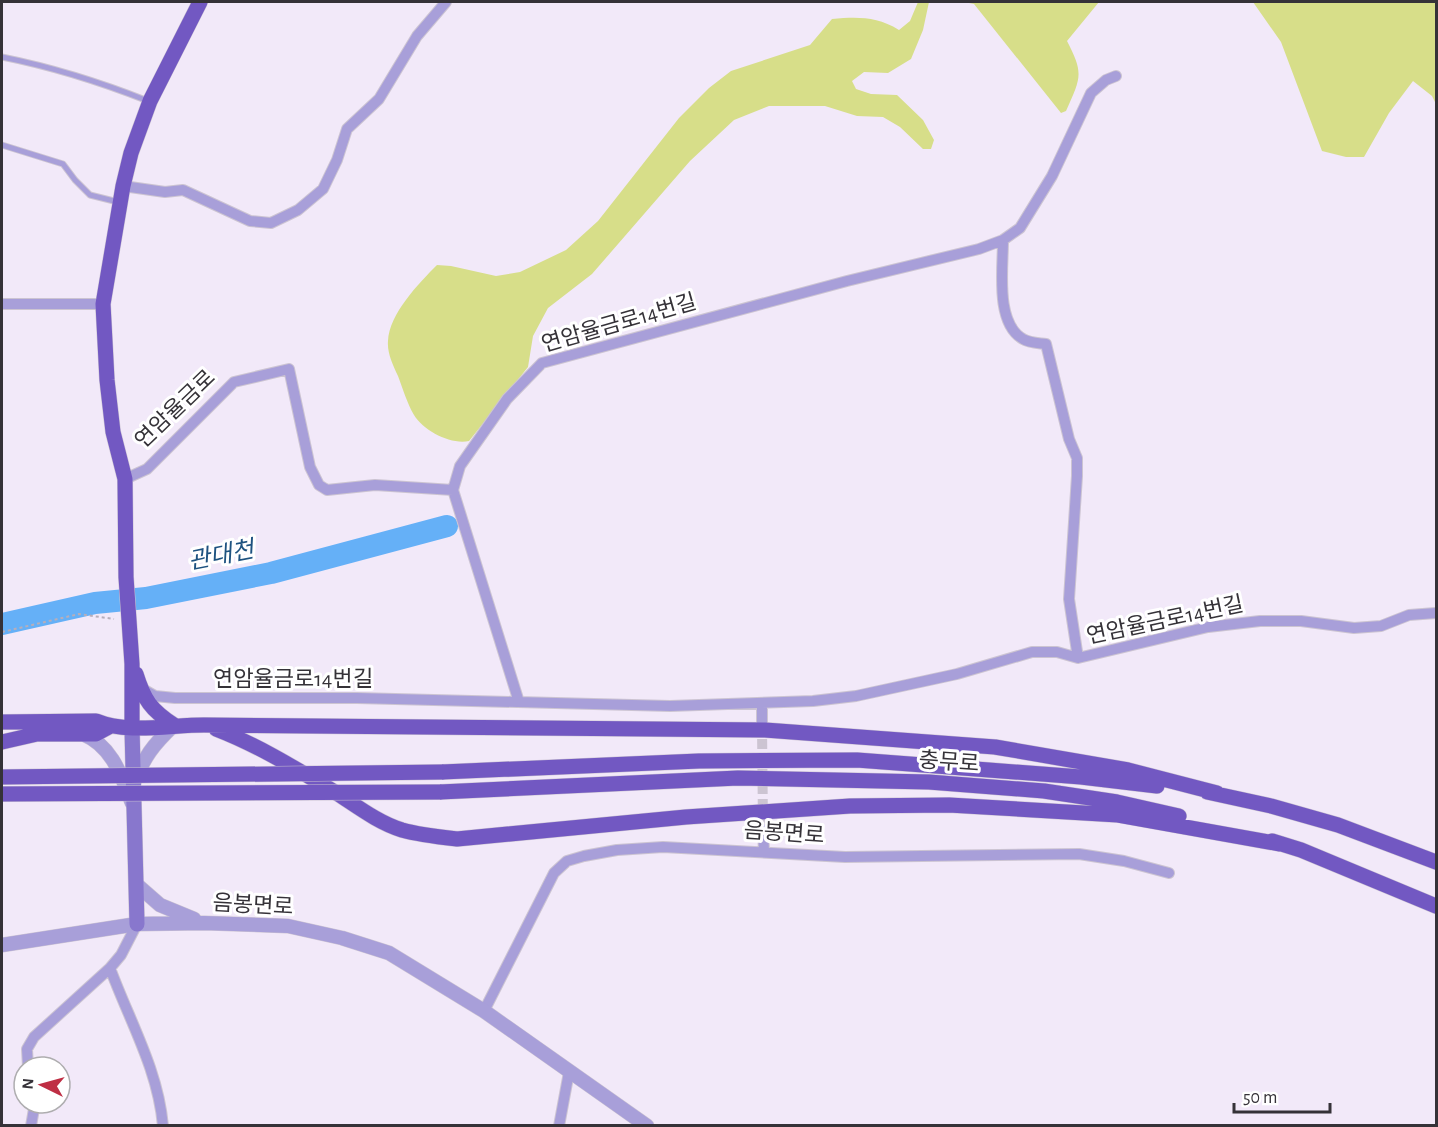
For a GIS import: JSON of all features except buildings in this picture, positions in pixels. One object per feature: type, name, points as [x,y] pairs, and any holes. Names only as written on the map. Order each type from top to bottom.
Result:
[{"type":"main road","name":"연암율금로","points":[[129,622],[125,479],[113,432],[107,380],[103,304],[123,186],[131,153],[150,101],[200,2]]},
{"type":"main road","points":[[129,622],[132,664],[137,924]]},
{"type":"main road","points":[[132,664],[146,702],[158,715],[174,725]]},
{"type":"main road","points":[[2,722],[96,721],[109,727],[132,728],[204,725],[777,731],[995,747],[1128,770],[1217,793]]},
{"type":"main road","points":[[204,725],[239,738],[281,759],[380,820],[401,830],[426,836],[457,839],[686,817],[850,806],[949,805],[1118,815],[1280,844]]},
{"type":"main road","points":[[2,742],[37,734],[96,734],[109,727]]},
{"type":"main road","name":"충무로","points":[[2,777],[442,772],[699,761],[857,760],[1081,777],[1217,793],[1338,825],[1437,862]]},
{"type":"main road","name":"충무로","points":[[2,794],[440,792],[738,778],[929,782],[1044,791],[1117,802],[1228,828],[1331,862],[1437,906]]},
{"type":"street","points":[[123,186],[165,192],[183,190],[250,221],[271,223],[298,210],[323,189],[337,160],[347,129],[379,99],[417,36],[446,2]]},
{"type":"street","name":"연암율금로14번길","points":[[453,490],[460,466],[507,399],[542,363],[847,281],[979,249],[1003,240],[1020,228],[1052,176],[1092,93],[1107,80],[1116,76]]},
{"type":"street","name":"연암율금로14번길","points":[[1003,240],[1004,311],[1010,329],[1024,340],[1046,344],[1069,439],[1077,458],[1069,599],[1078,658]]},
{"type":"street","points":[[2,304],[103,304]]},
{"type":"street","name":"연암율금로","points":[[125,479],[147,469],[234,382],[289,369],[310,467],[319,485],[327,490],[375,484],[453,490]]},
{"type":"street","points":[[453,490],[519,702]]},
{"type":"street","name":"연암율금로14번길","points":[[140,687],[155,696],[176,698],[357,698],[670,706],[813,701],[856,696],[957,674],[1032,652],[1057,652],[1078,658],[1208,627],[1239,623],[1301,621],[1354,628],[1381,626],[1409,615],[1437,612]]},
{"type":"street","points":[[762,703],[762,724]]},
{"type":"street","points":[[133,786],[152,746],[174,725]]},
{"type":"street","points":[[83,734],[100,744],[112,758],[133,806]]},
{"type":"street","points":[[764,829],[764,852]]},
{"type":"street","name":"음봉면로","points":[[484,1011],[554,873],[567,861],[617,850],[663,848],[845,857],[1079,854],[1124,861],[1170,873]]},
{"type":"street","points":[[136,884],[160,905],[204,923]]},
{"type":"street","name":"음봉면로","points":[[2,945],[137,924],[204,923],[288,926],[342,938],[389,953],[484,1011],[647,1125]]},
{"type":"street","points":[[27,1055],[27,1049],[34,1037],[110,968],[121,955],[137,924]]},
{"type":"street","points":[[110,968],[144,1050],[155,1083],[163,1125]]},
{"type":"street","points":[[559,1125],[569,1072]]},
{"type":"lane","points":[[2,57],[102,82],[150,101]]},
{"type":"lane","points":[[2,145],[63,164],[90,195],[120,203]]},
{"type":"path","points":[[2,632],[79,614],[129,622]]},
{"type":"green space","points":[[918,2],[929,2],[923,30],[911,59],[888,73],[864,72],[852,81],[856,89],[871,94],[897,95],[923,120],[934,140],[931,149],[923,149],[900,127],[883,117],[857,116],[825,106],[769,106],[734,120],[690,161],[592,274],[548,308],[533,336],[528,367],[469,441],[446,439],[418,421],[409,406],[392,363],[388,341],[399,310],[437,265],[496,276],[520,272],[566,250],[598,221],[679,118],[709,88],[731,71],[810,45],[832,19],[866,18],[891,25],[899,30],[910,21]]},
{"type":"green space","points":[[964,2],[1099,2],[1067,41],[1076,61],[1079,76],[1066,111],[1061,113],[974,4]]},
{"type":"green space","points":[[1253,2],[1436,2],[1436,104],[1432,96],[1413,81],[1389,113],[1364,157],[1346,157],[1322,151],[1281,42]]},
{"type":"waterway","name":"관대천","points":[[2,624],[95,603],[146,598],[271,573],[447,526]]},
{"type":"tunnel","points":[[762,724],[763,829]]}]
